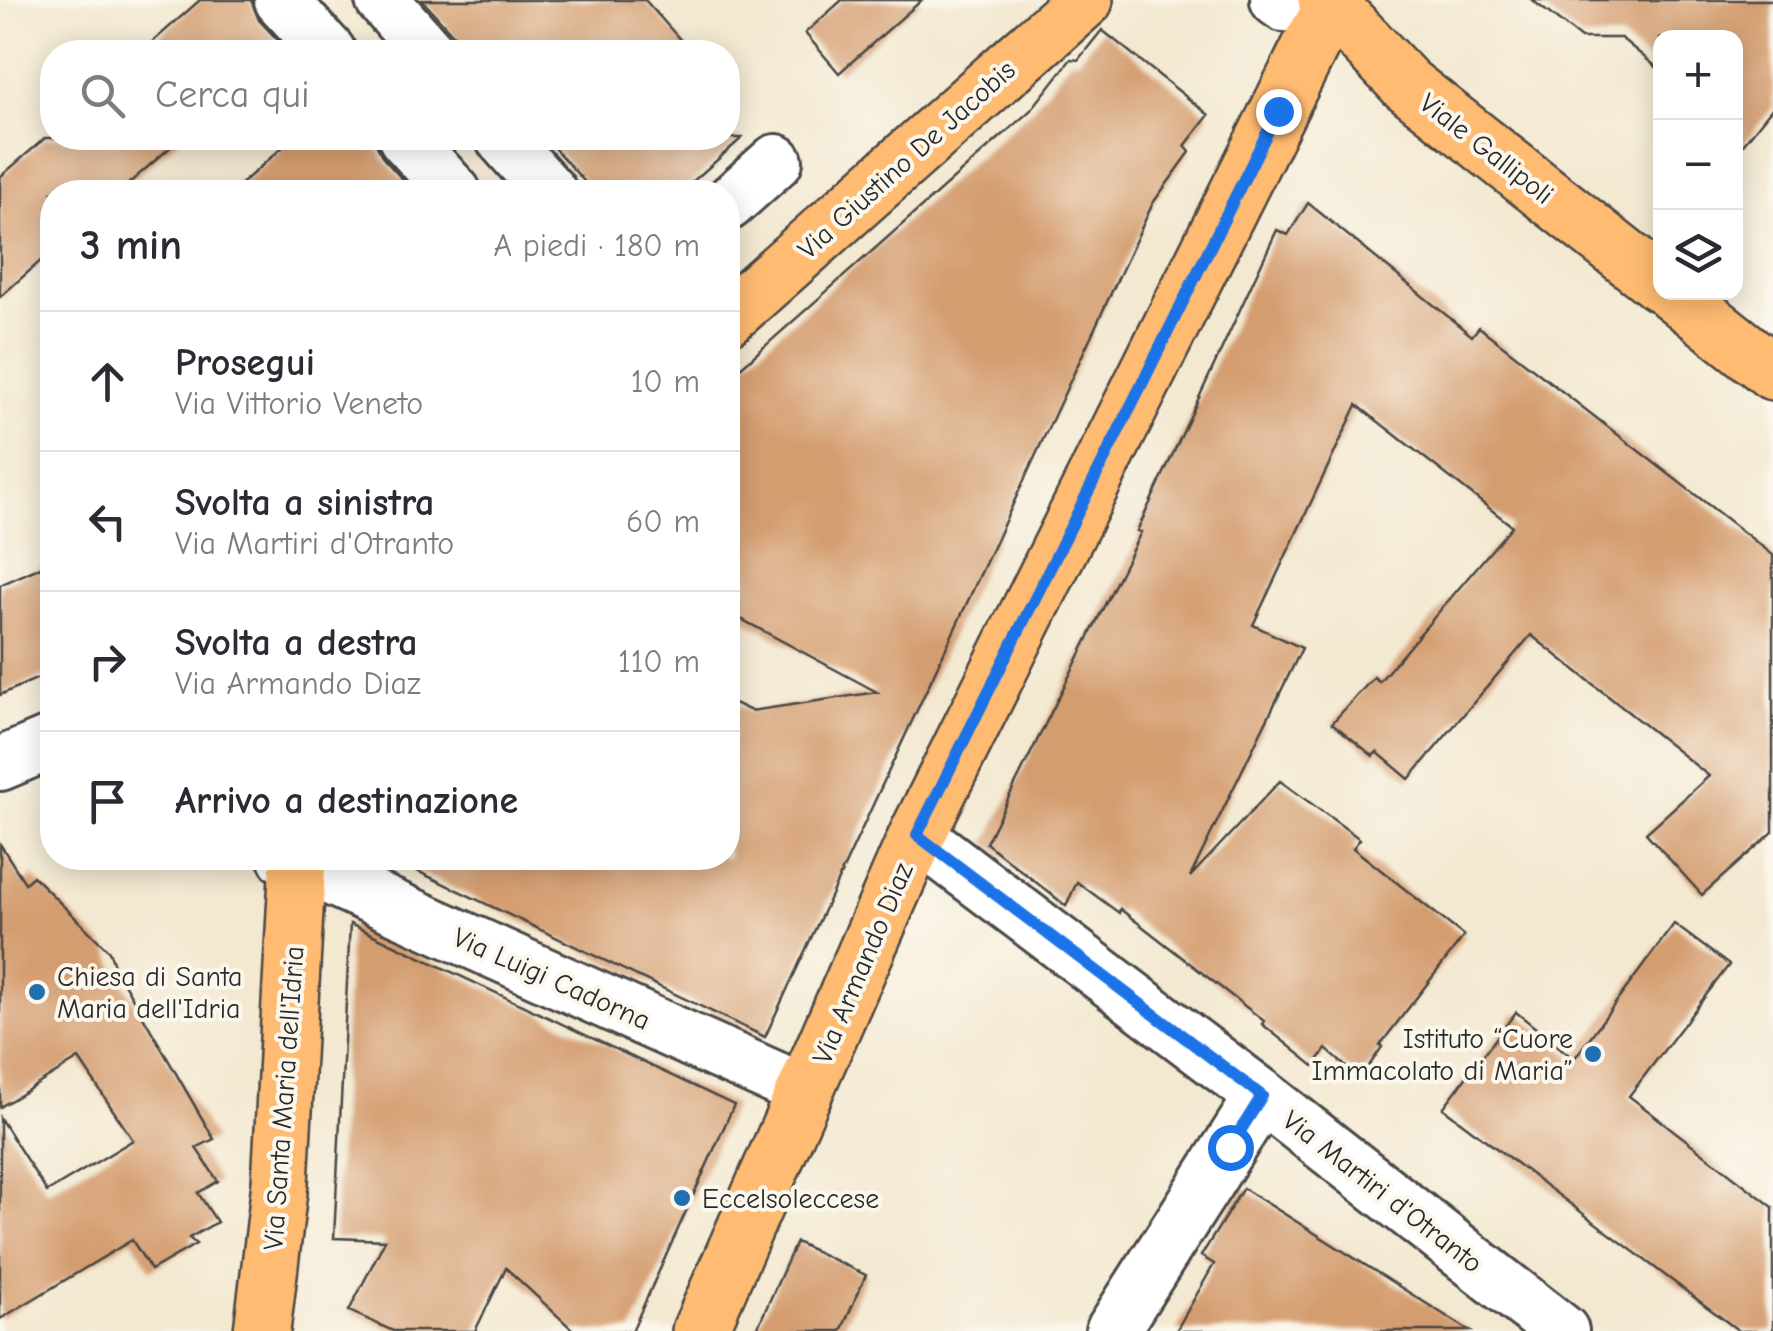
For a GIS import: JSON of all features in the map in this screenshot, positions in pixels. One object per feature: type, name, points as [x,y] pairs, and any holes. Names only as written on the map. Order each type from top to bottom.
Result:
[{"type":"main road","name":"Via Giustino De Jacobis","points":[[740,306],[1085,0]]},
{"type":"main road","name":"Viale Gallipoli","points":[[1332,3],[1406,84],[1653,278]]},
{"type":"main road","name":"Via Armando Diaz","points":[[700,1331],[917,835],[1332,3]]},
{"type":"main road","points":[[1682,300],[1773,372]]},
{"type":"main road","name":"Via Santa Maria dell'Idria","points":[[262,1331],[280,1183],[294,870]]},
{"type":"street","points":[[282,0],[317,40]]},
{"type":"street","points":[[382,0],[417,40]]},
{"type":"street","points":[[1277,0],[1284,5],[1332,3]]},
{"type":"street","points":[[416,150],[443,180]]},
{"type":"street","points":[[513,150],[539,180]]},
{"type":"street","points":[[740,194],[776,162]]},
{"type":"street","name":"Via Martiri d'Otranto","points":[[917,835],[1262,1096],[1562,1331]]},
{"type":"street","name":"Via Luigi Cadorna","points":[[318,870],[806,1092]]},
{"type":"street","points":[[1112,1331],[1262,1096]]},
{"type":"building","points":[[200,0],[251,0],[259,20],[278,40],[155,40]]},
{"type":"building","points":[[422,0],[645,0],[680,40],[458,40]]},
{"type":"building","points":[[842,0],[922,0],[839,73],[805,33]]},
{"type":"building","points":[[1532,0],[1773,0],[1773,107],[1743,144],[1743,30],[1653,30],[1653,64],[1621,38],[1581,38]]},
{"type":"building","points":[[1102,30],[1209,115],[1185,146],[1190,152],[1153,203],[765,1037],[415,870],[740,870],[740,706],[751,711],[877,692],[740,618],[740,368],[1031,110],[1071,59],[1078,60]]},
{"type":"building","points":[[40,142],[40,150],[167,150],[133,180],[40,180],[40,262],[0,297],[0,177]]},
{"type":"building","points":[[279,150],[379,150],[403,180],[246,180]]},
{"type":"building","points":[[556,150],[728,150],[695,180],[583,180]]},
{"type":"building","points":[[1308,203],[1472,336],[1479,327],[1773,555],[1773,832],[1702,895],[1646,833],[1709,776],[1531,635],[1409,779],[1377,752],[1373,756],[1332,723],[1374,677],[1379,682],[1512,526],[1357,405],[1253,625],[1302,648],[1190,877],[1280,781],[1360,839],[1353,848],[1464,936],[1380,1045],[1360,1079],[1326,1049],[1314,1066],[1262,1024],[1264,1021],[1120,909],[1119,913],[1077,882],[1066,906],[986,843],[1141,532],[1137,531],[1277,230],[1288,235]]},
{"type":"building","points":[[40,567],[40,677],[0,695],[0,585]]},
{"type":"building","points":[[0,844],[25,883],[33,876],[109,951],[115,968],[214,1139],[196,1148],[218,1181],[198,1193],[217,1222],[189,1238],[196,1244],[151,1270],[132,1240],[0,1319],[0,1118],[47,1192],[133,1140],[79,1059],[0,1107]]},
{"type":"building","points":[[350,924],[734,1105],[632,1331],[574,1331],[506,1268],[475,1331],[393,1331],[349,1311],[385,1240],[334,1238]]},
{"type":"building","points":[[1674,924],[1729,965],[1629,1096],[1773,1207],[1773,1331],[1739,1331],[1443,1108],[1516,1012],[1574,1059]]},
{"type":"building","points":[[1243,1188],[1470,1331],[1176,1331],[1214,1264],[1201,1256]]},
{"type":"building","points":[[796,1242],[866,1275],[841,1331],[756,1331]]},
{"type":"place","name":"Chiesa di Santa Maria dell'Idria","points":[[37,992]]},
{"type":"place","name":"Istituto “Cuore Immacolato di Maria”","points":[[1593,1054]]},
{"type":"place","name":"Eccelsoleccese","points":[[682,1198]]},
{"type":"route","points":[[1230,1147],[1262,1096],[917,835],[1278,111]]}]
